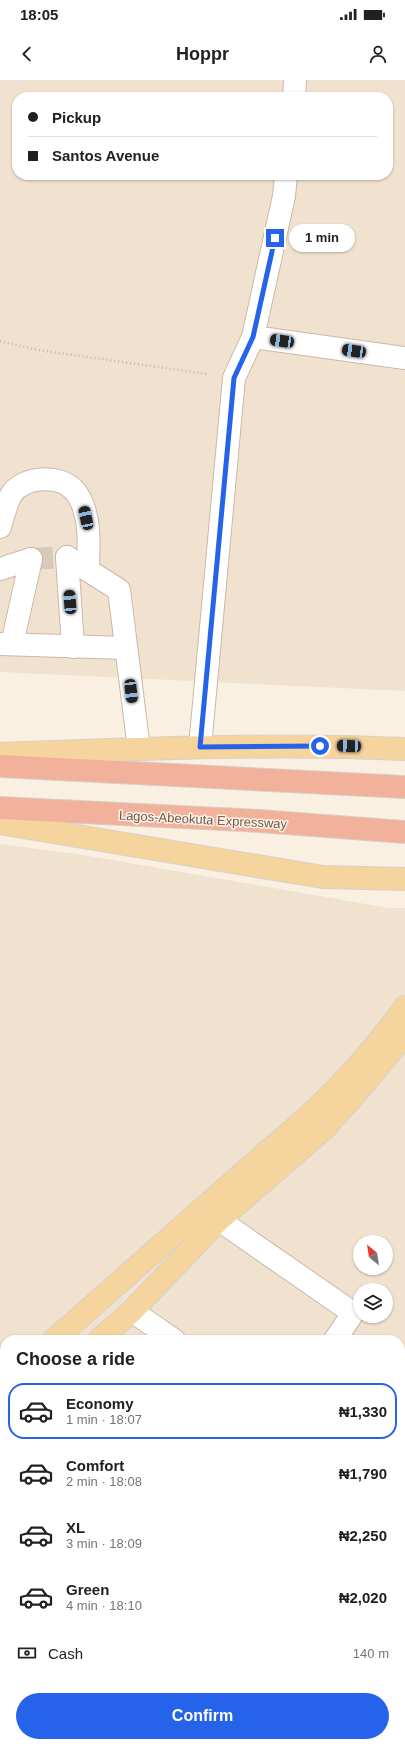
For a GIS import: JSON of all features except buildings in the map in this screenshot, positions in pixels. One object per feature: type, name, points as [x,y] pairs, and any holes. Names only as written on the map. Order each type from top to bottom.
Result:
[{"type":"highway","points":[[0,766],[405,787]]},
{"type":"highway","name":"Lagos-Abeokuta Expressway","points":[[0,808],[259,821],[405,832]]},
{"type":"main road","points":[[0,754],[200,747],[335,746],[405,749]]},
{"type":"main road","points":[[0,823],[323,877],[405,879]]},
{"type":"main road","points":[[60,1335],[269,1150],[298,1127],[381,1040],[405,1007]]},
{"type":"main road","points":[[105,1335],[132,1311],[219,1220],[324,1129],[370,1077],[405,1034]]},
{"type":"street","points":[[294,92],[295,80]]},
{"type":"street","points":[[200,747],[234,378],[253,337],[284,196],[286,180]]},
{"type":"street","points":[[253,337],[405,358]]},
{"type":"street","points":[[0,527],[12,494],[24,483],[47,479],[60,482],[74,490],[84,508],[88,528],[88,570]]},
{"type":"street","points":[[73,647],[67,557],[119,590],[139,749]]},
{"type":"street","points":[[0,569],[31,559],[6,644],[126,648]]},
{"type":"street","points":[[219,1220],[354,1313],[339,1335]]},
{"type":"street","points":[[132,1311],[167,1335]]},
{"type":"path","points":[[0,342],[38,350],[234,378]]},
{"type":"shaded area","points":[[0,80],[405,80],[405,691],[0,672]]},
{"type":"shaded area","points":[[0,844],[84,855],[389,908],[405,908],[405,1335],[0,1335]]},
{"type":"tunnel","points":[[31,559],[67,557]]},
{"type":"route","points":[[275,238],[253,337],[234,378],[200,747],[320,746]]}]
